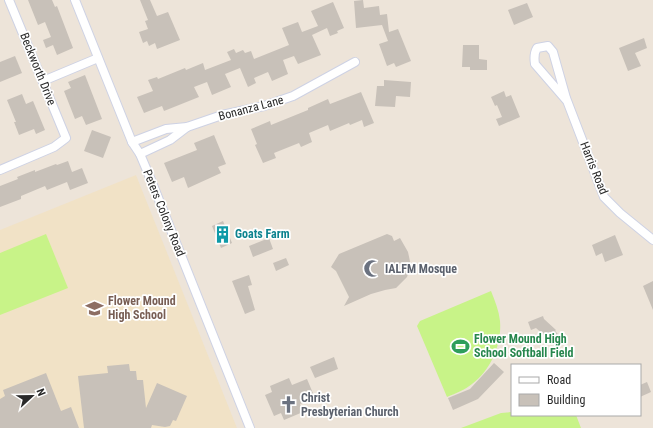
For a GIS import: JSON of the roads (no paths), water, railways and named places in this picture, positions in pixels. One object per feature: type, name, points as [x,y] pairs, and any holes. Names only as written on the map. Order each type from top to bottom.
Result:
[{"type":"street","name":"Beckworth Drive","points":[[0,170],[54,147],[66,138],[9,0]]},
{"type":"street","name":"Peters Colony Road","points":[[75,0],[132,142],[140,154],[157,195],[250,428]]},
{"type":"street","name":"Harris Road","points":[[567,101],[535,64],[534,58],[537,48],[548,46],[553,52],[567,101],[604,197],[620,213],[653,240]]},
{"type":"street","points":[[43,81],[98,58]]},
{"type":"street","name":"Bonanza Lane","points":[[140,154],[170,140],[187,128],[222,115],[264,106],[293,96],[355,62]]},
{"type":"street","name":"Bonanza Lane","points":[[132,142],[166,129],[187,128]]},
{"type":"place","name":"Goats Farm","points":[[222,234]]},
{"type":"place","name":"IALFM Mosque","points":[[372,269]]},
{"type":"place","name":"Flower Mound High School","points":[[95,308]]},
{"type":"place","name":"Flower Mound High School Softball Field","points":[[461,346]]},
{"type":"place","name":"Christ Presbyterian Church","points":[[288,405]]}]
